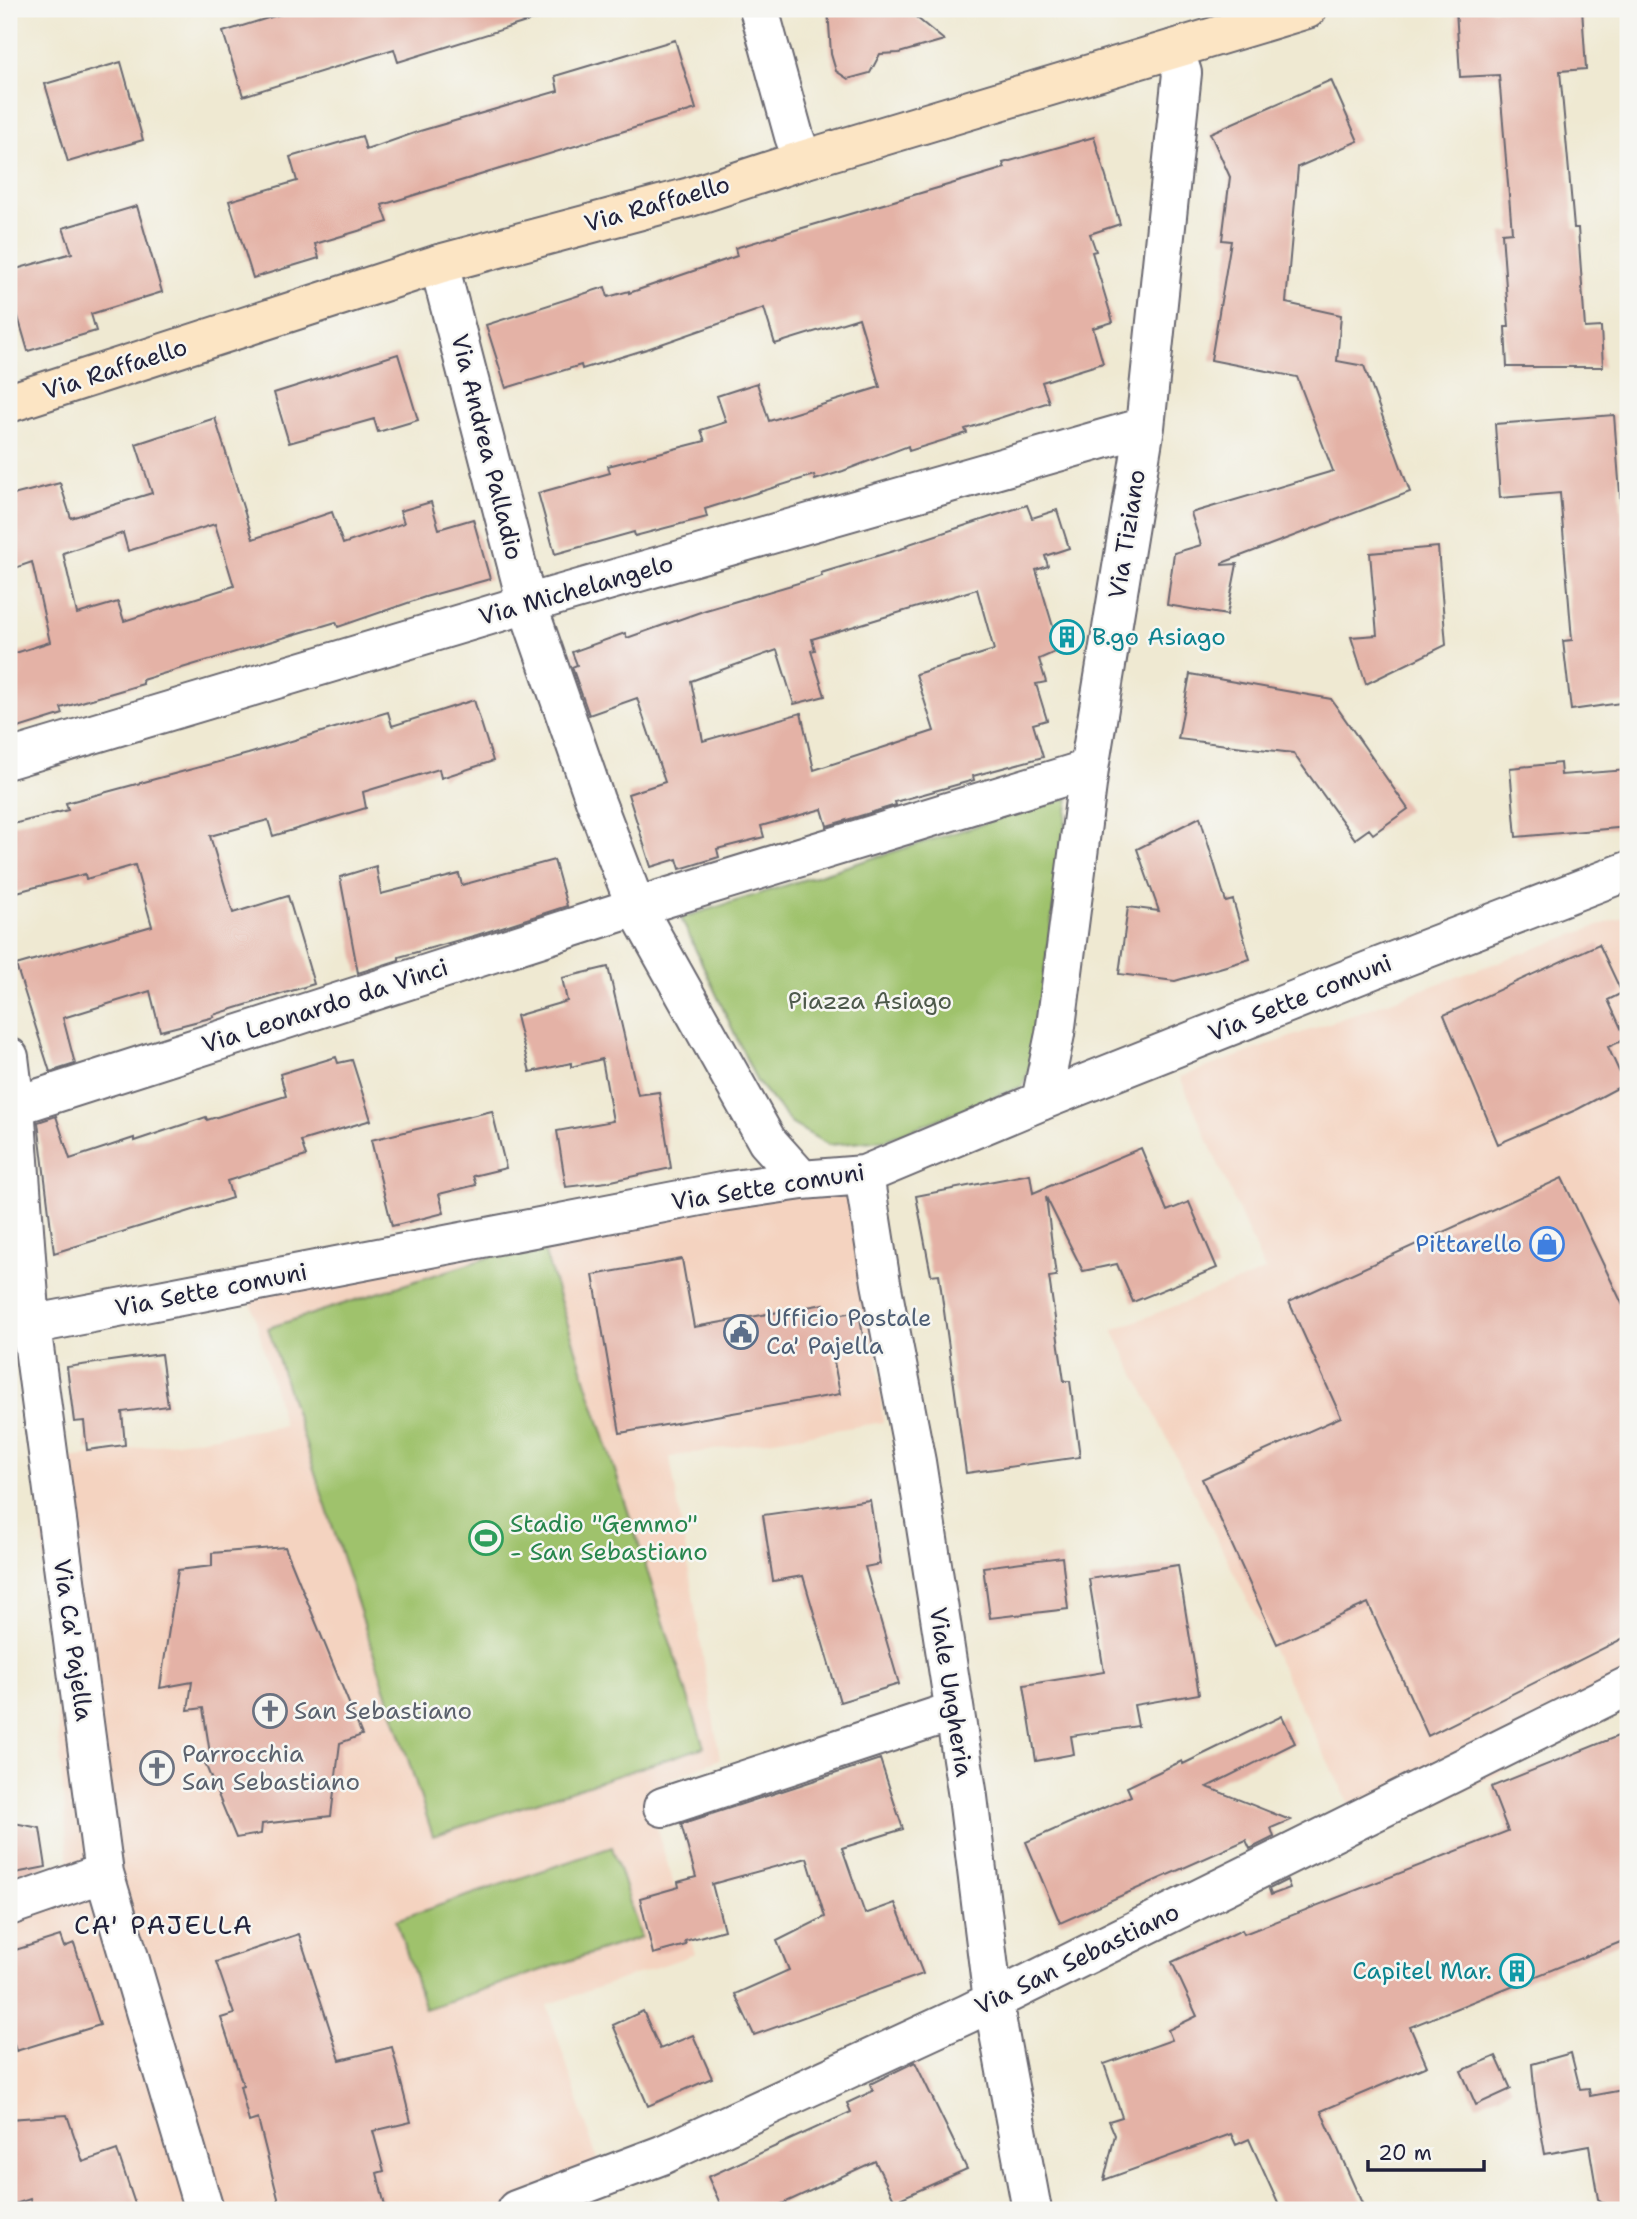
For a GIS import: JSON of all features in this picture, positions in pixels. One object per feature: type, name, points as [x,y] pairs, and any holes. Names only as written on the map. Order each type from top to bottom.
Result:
[{"type":"main road","name":"Via Raffaello","points":[[9,403],[439,264],[690,197],[803,160],[1307,9]]},
{"type":"street","points":[[759,9],[793,136],[803,160]]},
{"type":"street","name":"Via Tiziano","points":[[1041,1101],[1055,1034],[1089,769],[1145,427],[1182,73],[1174,49]]},
{"type":"street","name":"Via Andrea Palladio","points":[[439,264],[527,604],[595,800],[636,907]]},
{"type":"street","name":"Via Michelangelo","points":[[9,759],[527,604],[1145,427]]},
{"type":"street","points":[[802,1180],[767,1141],[636,907],[1089,769]]},
{"type":"street","name":"Via Sette comuni","points":[[20,1327],[716,1193],[802,1180],[864,1175],[1041,1101],[1628,871]]},
{"type":"street","name":"Via Leonardo da Vinci","points":[[15,1105],[636,907]]},
{"type":"street","name":"Via Ca' Pajella","points":[[9,1057],[15,1105],[20,1327],[104,1873],[204,2210]]},
{"type":"street","name":"Viale Ungheria","points":[[864,1175],[881,1283],[916,1462],[968,1797],[993,2001],[1032,2210]]},
{"type":"street","name":"Via San Sebastiano","points":[[516,2210],[662,2155],[993,2001],[1628,1686]]},
{"type":"street","points":[[663,1807],[954,1711]]},
{"type":"street","points":[[9,1906],[104,1873]]},
{"type":"shaded area","points":[[1628,915],[1628,1708],[1367,1840],[1113,1330],[1265,1271],[1180,1077]]},
{"type":"shaded area","points":[[802,1180],[865,1204],[883,1422],[670,1457],[720,1759],[645,1790],[695,1954],[547,2005],[607,2189],[551,2210],[9,2210],[9,1890],[69,1868],[37,1463],[284,1426],[246,1283]]},
{"type":"green space","name":"Piazza Asiago","points":[[1069,797],[1032,1061],[1023,1086],[885,1140],[829,1145],[792,1124],[757,1082],[681,918]]},
{"type":"green space","name":"Stadio \"Gemmo\" - San Sebastiano","points":[[541,1241],[704,1747],[433,1836],[268,1328]]},
{"type":"green space","points":[[612,1847],[641,1937],[425,2009],[396,1920]]},
{"type":"building","points":[[297,9],[544,9],[545,16],[398,62],[394,49],[243,96],[223,32]]},
{"type":"building","points":[[828,9],[906,9],[944,40],[899,53],[880,54],[870,73],[848,79],[836,71],[831,54]]},
{"type":"building","points":[[1456,9],[1582,9],[1586,69],[1560,71],[1574,228],[1578,228],[1585,328],[1601,327],[1603,367],[1507,367],[1505,327],[1509,327],[1502,233],[1512,232],[1499,75],[1460,77]]},
{"type":"building","points":[[675,40],[696,109],[382,205],[388,222],[315,244],[319,258],[253,278],[229,201],[297,181],[290,157],[362,136],[366,150],[420,131],[558,91],[555,76]]},
{"type":"building","points":[[121,62],[143,140],[68,162],[45,84]]},
{"type":"building","points":[[1331,80],[1358,141],[1298,167],[1286,303],[1341,315],[1337,361],[1364,366],[1410,492],[1222,563],[1237,564],[1227,615],[1167,605],[1174,553],[1201,545],[1191,513],[1333,471],[1297,377],[1211,360],[1231,241],[1222,240],[1230,177],[1210,133]]},
{"type":"building","points":[[1094,137],[1120,224],[1090,234],[1096,251],[1092,252],[1113,322],[1093,328],[1103,363],[1042,382],[1049,402],[965,429],[967,433],[909,451],[908,446],[815,480],[814,475],[705,509],[707,517],[635,536],[634,532],[555,554],[538,493],[610,473],[608,466],[705,441],[701,430],[726,422],[717,396],[757,383],[769,421],[880,387],[859,318],[775,344],[764,308],[647,349],[582,369],[581,365],[506,388],[486,325],[605,287],[608,297],[629,293],[737,256],[735,248],[1005,168],[1003,163]]},
{"type":"building","points":[[137,206],[162,292],[91,314],[96,331],[28,351],[9,286],[9,271],[72,253],[63,228]]},
{"type":"building","points":[[398,354],[418,420],[378,432],[374,419],[289,443],[274,393]]},
{"type":"building","points":[[1614,415],[1623,533],[1628,533],[1628,702],[1571,710],[1563,641],[1572,640],[1560,493],[1500,498],[1495,424]]},
{"type":"building","points":[[215,418],[253,539],[332,512],[343,544],[404,523],[400,511],[431,502],[439,529],[473,519],[490,579],[425,597],[338,627],[336,622],[142,680],[143,684],[61,708],[63,714],[9,731],[9,655],[50,642],[32,562],[9,570],[9,496],[60,483],[71,518],[152,493],[136,444]],"holes":[[[215,524],[234,586],[124,621],[118,602],[77,614],[63,553],[123,533],[128,551]]]},
{"type":"building","points":[[1027,505],[1032,518],[1057,510],[1069,548],[1045,556],[1048,566],[1036,570],[1060,650],[1039,659],[1046,682],[1036,684],[1047,720],[1033,724],[1043,757],[973,776],[974,780],[895,802],[896,805],[827,826],[822,809],[761,826],[764,837],[717,849],[719,857],[680,869],[677,859],[651,867],[628,794],[665,782],[637,698],[589,715],[572,667],[577,665],[572,652],[625,633],[627,638],[706,610],[822,576],[821,573],[907,547],[906,545]],"holes":[[[977,589],[994,650],[916,674],[934,731],[814,770],[801,713],[703,741],[691,681],[777,650],[794,704],[825,696],[811,651],[815,650],[812,639]]]},
{"type":"building","points":[[1438,547],[1446,645],[1366,684],[1351,637],[1377,635],[1370,553]]},
{"type":"building","points":[[1190,674],[1331,699],[1408,809],[1373,834],[1369,829],[1355,839],[1293,753],[1178,739]]},
{"type":"building","points":[[474,700],[493,761],[441,778],[439,769],[363,792],[366,808],[273,836],[268,820],[210,836],[233,913],[288,896],[314,984],[213,1015],[214,1017],[160,1031],[150,991],[63,1018],[75,1064],[50,1072],[16,965],[152,926],[135,865],[86,879],[85,874],[13,893],[9,876],[9,825],[68,810],[66,803],[248,754],[388,712],[392,726]]},
{"type":"building","points":[[1560,763],[1561,775],[1628,770],[1628,827],[1516,837],[1510,768]]},
{"type":"building","points":[[1200,817],[1226,902],[1233,900],[1250,959],[1175,981],[1119,974],[1128,907],[1159,911],[1137,849]]},
{"type":"building","points":[[554,860],[567,906],[399,957],[399,960],[358,973],[340,877],[376,866],[381,894],[459,874],[462,885]]},
{"type":"building","points":[[1599,944],[1622,993],[1608,1000],[1626,1039],[1608,1047],[1625,1084],[1578,1109],[1498,1144],[1444,1015]]},
{"type":"building","points":[[608,967],[638,1095],[659,1092],[671,1168],[607,1182],[566,1187],[557,1131],[613,1121],[602,1059],[571,1067],[571,1063],[530,1072],[516,1016],[567,1001],[562,978]]},
{"type":"building","points":[[336,1057],[338,1063],[352,1060],[371,1120],[301,1141],[306,1156],[227,1181],[232,1198],[54,1253],[38,1122],[56,1116],[70,1159],[206,1117],[207,1120],[286,1096],[280,1074]]},
{"type":"building","points":[[492,1111],[506,1168],[473,1176],[476,1185],[439,1194],[444,1213],[392,1226],[371,1140]]},
{"type":"building","points":[[1141,1148],[1167,1211],[1189,1202],[1217,1268],[1133,1302],[1117,1264],[1083,1271],[1046,1197],[1056,1276],[1049,1277],[1064,1381],[1070,1381],[1080,1457],[966,1473],[939,1274],[931,1275],[916,1196],[1030,1174],[1033,1193]]},
{"type":"building","points":[[1562,1178],[1628,1316],[1628,1636],[1428,1736],[1368,1603],[1277,1644],[1202,1479],[1341,1417],[1289,1302]]},
{"type":"building","points":[[682,1259],[694,1327],[824,1304],[826,1317],[859,1311],[864,1343],[831,1346],[840,1394],[620,1433],[593,1275]]},
{"type":"building","points":[[161,1354],[168,1406],[122,1412],[125,1445],[87,1450],[84,1421],[74,1422],[67,1367]]},
{"type":"building","points":[[870,1500],[880,1564],[865,1567],[899,1684],[840,1702],[803,1576],[773,1581],[763,1515]]},
{"type":"building","name":"San Sebastiano","points":[[285,1547],[362,1735],[340,1743],[331,1816],[262,1824],[261,1834],[236,1838],[204,1761],[211,1760],[203,1708],[188,1710],[192,1682],[160,1688],[178,1570],[212,1566],[212,1553]]},
{"type":"building","points":[[1062,1557],[1068,1609],[990,1618],[983,1567]]},
{"type":"building","points":[[1178,1565],[1199,1694],[1134,1705],[1138,1726],[1071,1736],[1074,1754],[1036,1761],[1024,1685],[1104,1672],[1089,1579]]},
{"type":"building","points":[[1282,1716],[1295,1743],[1207,1787],[1290,1820],[1271,1828],[1274,1837],[1250,1849],[1246,1840],[1060,1923],[1026,1842],[1131,1796],[1127,1787],[1182,1761],[1183,1764]]},
{"type":"building","points":[[1628,1732],[1628,1939],[1410,2027],[1427,2066],[1321,2111],[1365,2210],[1281,2210],[1249,2139],[1236,2145],[1231,2134],[1104,2180],[1115,2135],[1109,2121],[1122,2117],[1104,2064],[1172,2040],[1168,2030],[1197,2016],[1172,1962],[1242,1930],[1244,1934],[1508,1831],[1491,1787]]},
{"type":"building","points":[[880,1759],[903,1829],[842,1848],[865,1914],[895,1903],[923,1974],[754,2035],[735,1994],[789,1970],[777,1941],[825,1917],[807,1858],[712,1884],[724,1930],[653,1954],[640,1898],[679,1887],[678,1882],[696,1877],[681,1824]]},
{"type":"building","points":[[9,1822],[40,1828],[46,1867],[15,1873],[12,1860],[9,1861]]},
{"type":"building","points":[[1287,1880],[1290,1888],[1271,1895],[1269,1889]]},
{"type":"building","points":[[299,1934],[340,2060],[392,2047],[411,2122],[373,2131],[384,2171],[377,2173],[386,2210],[281,2210],[258,2119],[249,2122],[240,2086],[243,2085],[221,2018],[234,2014],[216,1962]]},
{"type":"building","points":[[60,1936],[64,1947],[74,1943],[100,2025],[16,2051],[9,2028],[9,1952]]},
{"type":"building","points":[[643,2011],[660,2049],[693,2035],[712,2078],[648,2106],[613,2025]]},
{"type":"building","points":[[1571,2053],[1580,2089],[1589,2088],[1590,2096],[1628,2089],[1628,2210],[1614,2210],[1598,2199],[1589,2146],[1545,2154],[1532,2064]]},
{"type":"building","points":[[1496,2056],[1511,2089],[1476,2105],[1461,2071]]},
{"type":"building","points":[[915,2062],[967,2169],[895,2201],[875,2161],[769,2210],[723,2210],[708,2177],[851,2112],[847,2103],[873,2091],[870,2084]]},
{"type":"building","points":[[67,2115],[83,2162],[117,2150],[137,2210],[33,2210],[30,2199],[9,2206],[9,2119]]},
{"type":"place","name":"B.go Asiago","points":[[1067,637]]},
{"type":"place","name":"Pittarello","points":[[1547,1244]]},
{"type":"place","name":"Ufficio Postale Ca' Pajella","points":[[741,1332]]},
{"type":"place","name":"Stadio \"Gemmo\" - San Sebastiano","points":[[486,1538]]},
{"type":"place","name":"San Sebastiano","points":[[270,1711]]},
{"type":"place","name":"Parrocchia San Sebastiano","points":[[157,1768]]},
{"type":"place","name":"Capitel Mar.","points":[[1517,1971]]},
{"type":"district","name":"CA' PAJELLA","points":[[164,1925]]}]
